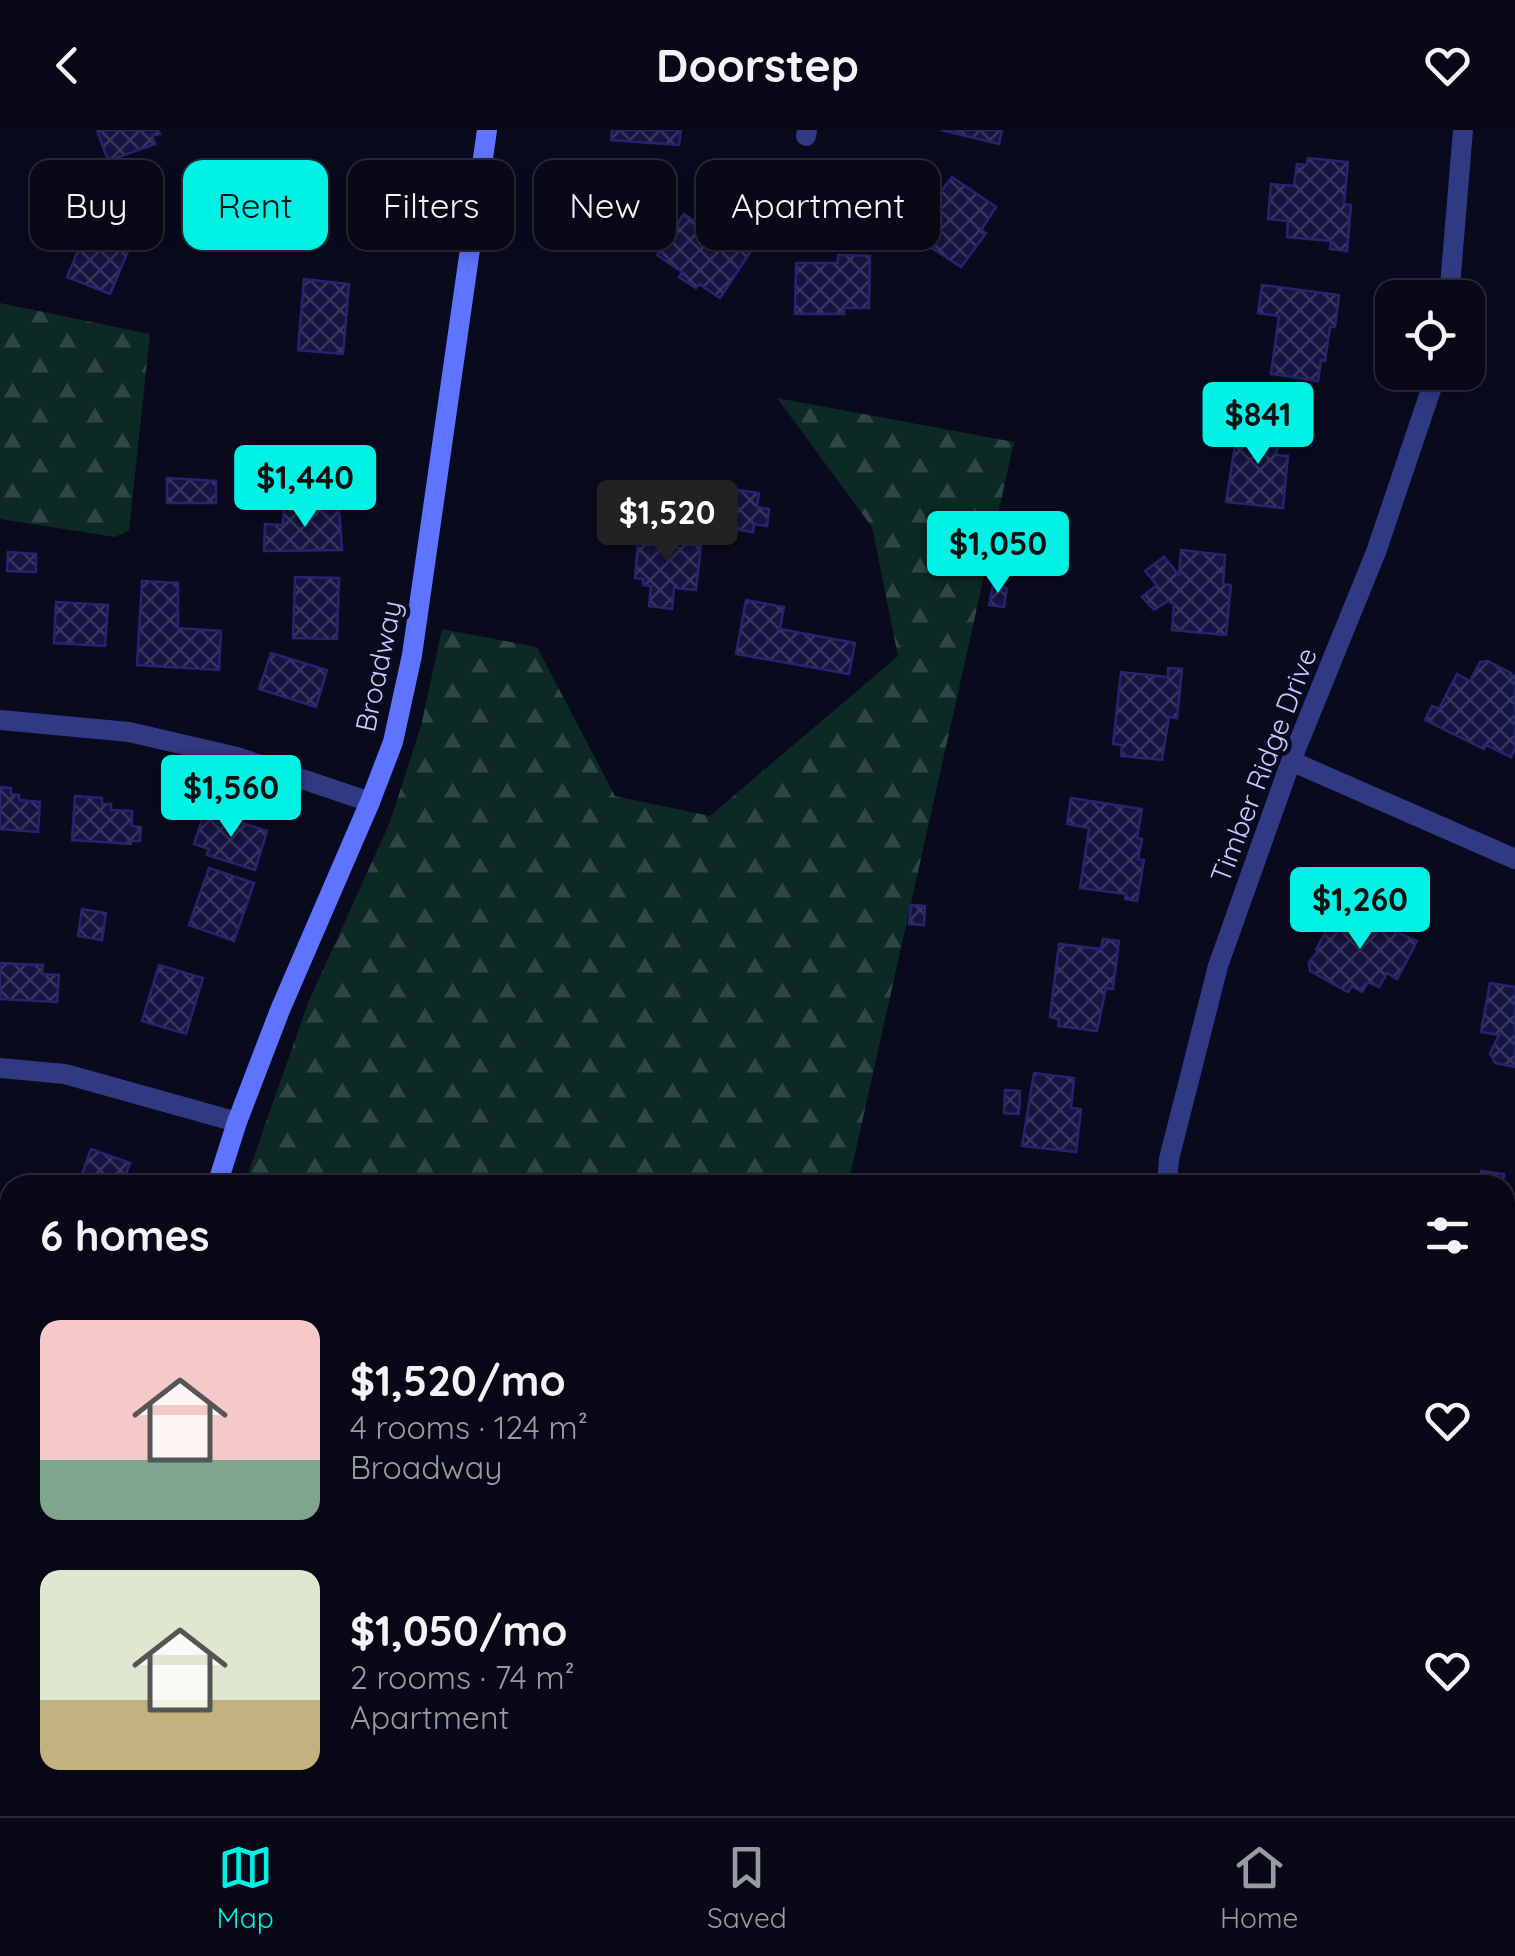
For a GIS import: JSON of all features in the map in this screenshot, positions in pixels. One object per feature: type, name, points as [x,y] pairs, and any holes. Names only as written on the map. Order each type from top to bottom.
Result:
[{"type":"main road","name":"Broadway","points":[[220,1175],[280,1010],[392,742],[412,655],[487,130]]},
{"type":"street","points":[[1450,280],[1463,130]]},
{"type":"street","name":"Timber Ridge Drive","points":[[1168,1175],[1218,966],[1290,761],[1376,552],[1433,390]]},
{"type":"street","points":[[0,720],[129,732],[237,757],[370,802]]},
{"type":"street","points":[[1290,761],[1515,859]]},
{"type":"street","points":[[0,1068],[64,1074],[237,1122]]},
{"type":"green space","points":[[0,303],[150,334],[129,530],[115,537],[0,519]]},
{"type":"green space","points":[[777,398],[1014,442],[850,1175],[248,1175],[308,1003],[390,822],[421,726],[442,629],[537,647],[615,796],[710,816],[898,656],[872,527]]},
{"type":"building","points":[[97,130],[158,130],[160,134],[152,136],[155,144],[108,160]]},
{"type":"building","points":[[612,130],[681,130],[679,145],[611,140]]},
{"type":"building","points":[[941,130],[1002,130],[999,144]]},
{"type":"building","points":[[1308,158],[1348,162],[1344,204],[1351,205],[1347,251],[1330,249],[1331,241],[1287,237],[1288,221],[1268,219],[1271,184],[1294,186],[1297,164],[1307,165]]},
{"type":"building","points":[[952,177],[996,207],[981,230],[986,233],[961,267],[935,250],[940,250],[940,193]]},
{"type":"building","points":[[684,214],[696,222],[696,250],[751,251],[720,298],[679,277],[682,272],[657,255],[660,250],[676,250],[676,226]]},
{"type":"building","points":[[78,250],[129,250],[110,294],[67,277]]},
{"type":"building","points":[[838,255],[870,256],[869,308],[844,308],[844,314],[795,314],[796,263],[838,263]]},
{"type":"building","points":[[304,279],[349,284],[343,354],[298,350]]},
{"type":"building","points":[[1262,285],[1339,295],[1335,327],[1330,327],[1318,381],[1271,374],[1279,316],[1258,313]]},
{"type":"building","points":[[1239,421],[1281,427],[1276,455],[1288,456],[1283,508],[1226,502]]},
{"type":"building","points":[[167,478],[216,481],[216,503],[167,503]]},
{"type":"building","points":[[725,488],[759,493],[757,507],[769,509],[767,526],[754,524],[753,532],[720,527]]},
{"type":"building","points":[[284,505],[339,508],[342,550],[264,551],[265,524],[283,525]]},
{"type":"building","points":[[654,526],[685,529],[683,544],[701,546],[696,590],[674,588],[672,609],[649,606],[651,586],[635,578],[638,543],[651,545]]},
{"type":"building","points":[[1181,550],[1225,555],[1223,584],[1231,585],[1226,635],[1172,630],[1174,604],[1168,601],[1154,610],[1142,597],[1157,585],[1145,571],[1164,557],[1179,575]]},
{"type":"building","points":[[8,552],[36,554],[36,572],[7,571]]},
{"type":"building","points":[[295,577],[339,578],[337,639],[293,638]]},
{"type":"building","points":[[142,581],[178,583],[178,628],[221,631],[219,670],[137,665]]},
{"type":"building","points":[[993,585],[1007,588],[1004,607],[989,605]]},
{"type":"building","points":[[746,600],[784,607],[780,629],[855,643],[849,674],[736,654]]},
{"type":"building","points":[[56,602],[108,605],[105,646],[54,643]]},
{"type":"building","points":[[271,653],[327,670],[316,707],[259,689]]},
{"type":"building","points":[[1488,661],[1511,673],[1509,677],[1515,675],[1515,748],[1511,757],[1486,745],[1484,749],[1425,720],[1432,706],[1439,709],[1457,674],[1470,681],[1480,662]]},
{"type":"building","points":[[1168,668],[1182,669],[1177,718],[1169,717],[1162,760],[1121,756],[1122,745],[1113,744],[1121,672],[1168,677]]},
{"type":"building","points":[[0,787],[11,788],[11,794],[19,795],[19,800],[40,802],[38,832],[0,829]]},
{"type":"building","points":[[75,796],[102,798],[102,804],[111,804],[111,810],[132,811],[132,826],[141,827],[140,841],[131,844],[72,840]]},
{"type":"building","points":[[1071,798],[1142,809],[1137,838],[1142,839],[1138,859],[1144,860],[1137,901],[1125,899],[1126,894],[1080,888],[1089,828],[1067,824]]},
{"type":"building","points":[[205,811],[267,831],[255,870],[207,855],[209,849],[194,844]]},
{"type":"building","points":[[209,868],[254,883],[234,941],[189,925]]},
{"type":"building","points":[[911,905],[925,906],[924,925],[909,924]]},
{"type":"building","points":[[1339,906],[1417,941],[1397,979],[1387,973],[1379,987],[1368,982],[1362,992],[1352,986],[1348,992],[1310,971],[1309,962]]},
{"type":"building","points":[[82,909],[106,913],[102,940],[78,936]]},
{"type":"building","points":[[1103,939],[1119,941],[1113,989],[1106,988],[1097,1031],[1058,1026],[1059,1019],[1050,1017],[1059,944],[1101,949]]},
{"type":"building","points":[[0,963],[43,965],[42,974],[59,975],[57,1002],[0,999]]},
{"type":"building","points":[[159,965],[203,978],[186,1034],[142,1021]]},
{"type":"building","points":[[1490,983],[1515,987],[1515,1067],[1495,1063],[1490,1053],[1499,1035],[1481,1032]]},
{"type":"building","points":[[1034,1073],[1074,1078],[1071,1108],[1081,1109],[1076,1152],[1022,1146]]},
{"type":"building","points":[[1005,1090],[1020,1091],[1019,1114],[1004,1113]]},
{"type":"building","points":[[91,1149],[130,1163],[126,1175],[82,1175]]}]
